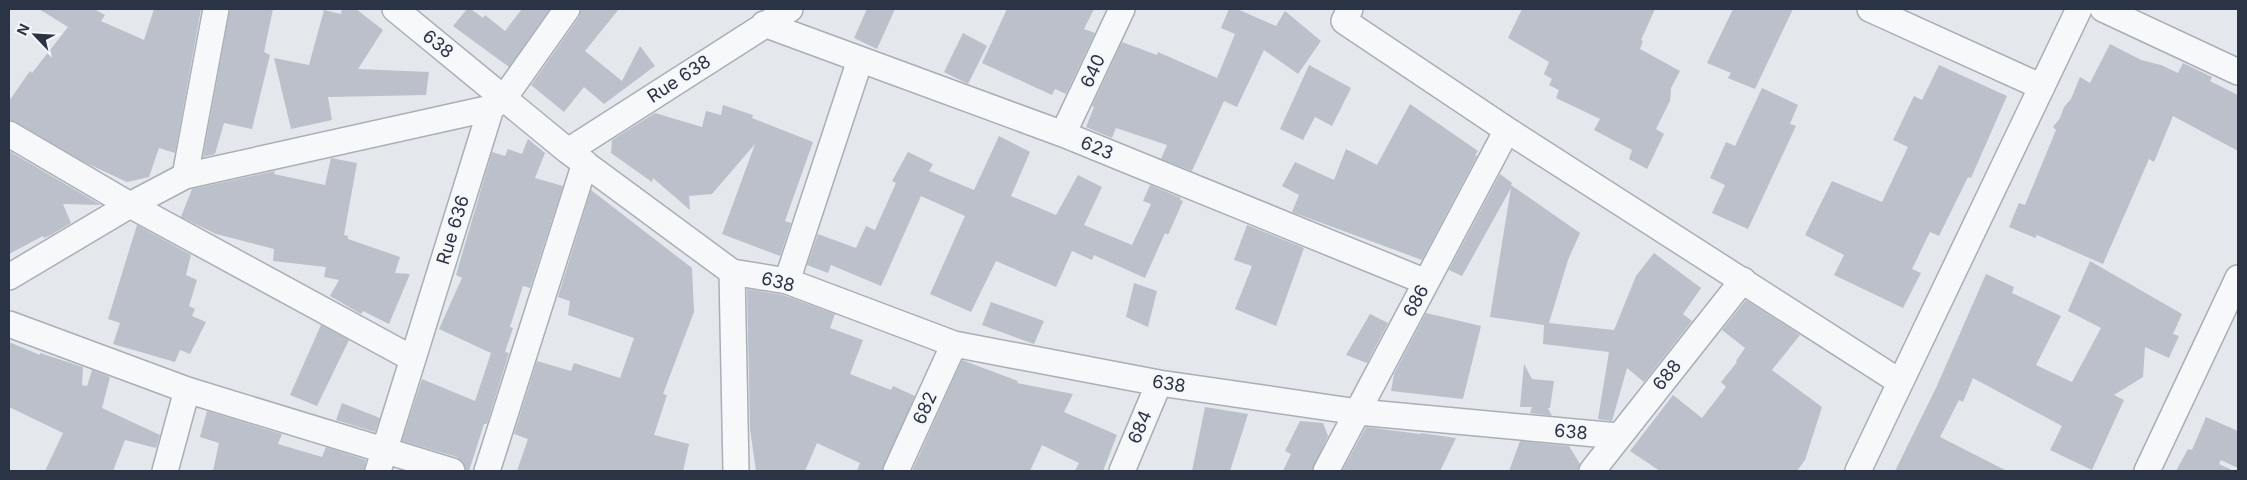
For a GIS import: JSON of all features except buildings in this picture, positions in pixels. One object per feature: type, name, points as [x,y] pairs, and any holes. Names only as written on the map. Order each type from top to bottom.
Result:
[{"type":"street","points":[[185,176],[216,9]]},
{"type":"street","name":"638","points":[[395,9],[498,103],[576,157],[732,272],[787,282],[954,344],[1159,382],[1358,412],[1618,436]]},
{"type":"street","name":"Rue 636","points":[[381,460],[498,103],[567,9]]},
{"type":"street","name":"Rue 638","points":[[576,157],[764,24],[790,9]]},
{"type":"street","name":"640","points":[[1063,134],[1122,9]]},
{"type":"street","points":[[1350,9],[1344,21],[1507,130],[1900,382]]},
{"type":"street","points":[[1870,9],[2042,87]]},
{"type":"street","points":[[1858,471],[2079,9]]},
{"type":"street","points":[[2103,9],[2238,72]]},
{"type":"street","name":"623","points":[[764,24],[1063,134],[1426,282]]},
{"type":"street","points":[[787,282],[860,60]]},
{"type":"street","points":[[9,276],[130,205],[185,176],[498,103]]},
{"type":"street","name":"686","points":[[1326,471],[1507,130]]},
{"type":"street","points":[[9,134],[130,205],[414,359]]},
{"type":"street","points":[[487,471],[576,157]]},
{"type":"street","points":[[732,272],[736,471]]},
{"type":"street","points":[[2147,471],[2238,278]]},
{"type":"street","name":"688","points":[[1592,471],[1743,280]]},
{"type":"street","points":[[9,324],[381,460],[452,471]]},
{"type":"street","name":"682","points":[[896,471],[954,344]]},
{"type":"street","name":"684","points":[[1122,471],[1159,382]]},
{"type":"street","points":[[165,471],[187,390]]}]
